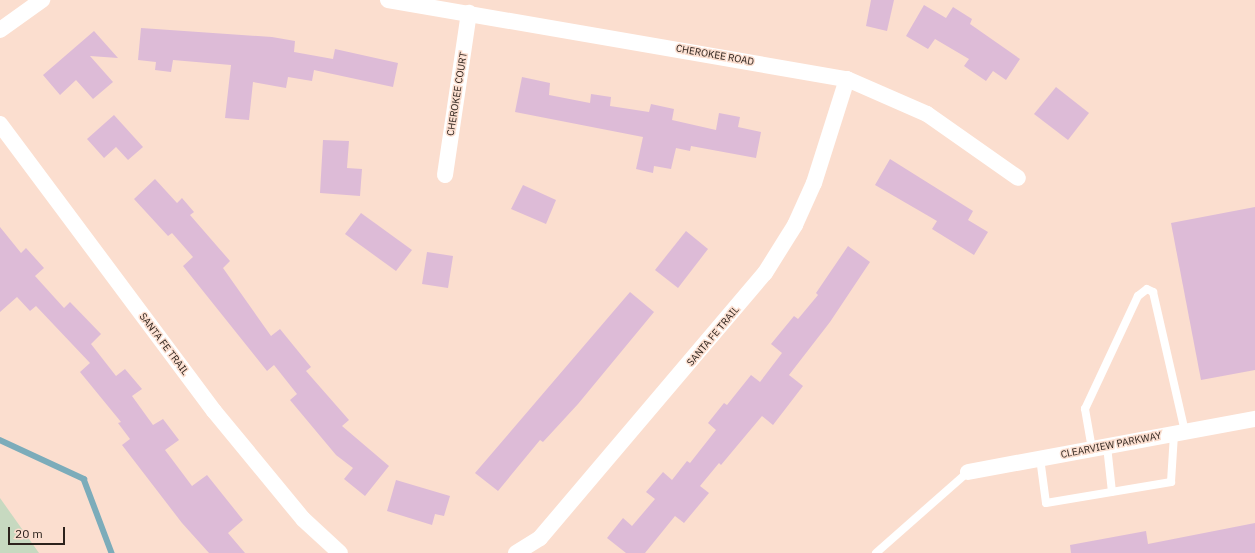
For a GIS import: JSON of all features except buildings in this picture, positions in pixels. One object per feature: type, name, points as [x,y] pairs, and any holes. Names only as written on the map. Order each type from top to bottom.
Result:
[{"type":"street","points":[[0,30],[42,0]]},
{"type":"street","name":"CHEROKEE ROAD","points":[[388,0],[847,79],[927,114],[1018,178]]},
{"type":"street","name":"CHEROKEE COURT","points":[[445,175],[469,13]]},
{"type":"street","name":"SANTA FE TRAIL","points":[[516,553],[540,538],[765,273],[795,225],[814,183],[847,79]]},
{"type":"street","name":"SANTA FE TRAIL","points":[[0,124],[214,411],[303,518],[340,553]]},
{"type":"street","name":"CLEARVIEW PARKWAY","points":[[968,472],[1255,418]]},
{"type":"lane","points":[[1040,458],[1046,503],[1112,492],[1171,482],[1180,433],[1153,292],[1147,289],[1138,296],[1085,409],[1099,448],[1112,492]]},
{"type":"lane","points":[[876,553],[968,472]]},
{"type":"green space","points":[[0,498],[39,553],[0,553]]},
{"type":"waterway","points":[[0,440],[84,479],[112,553]]}]
